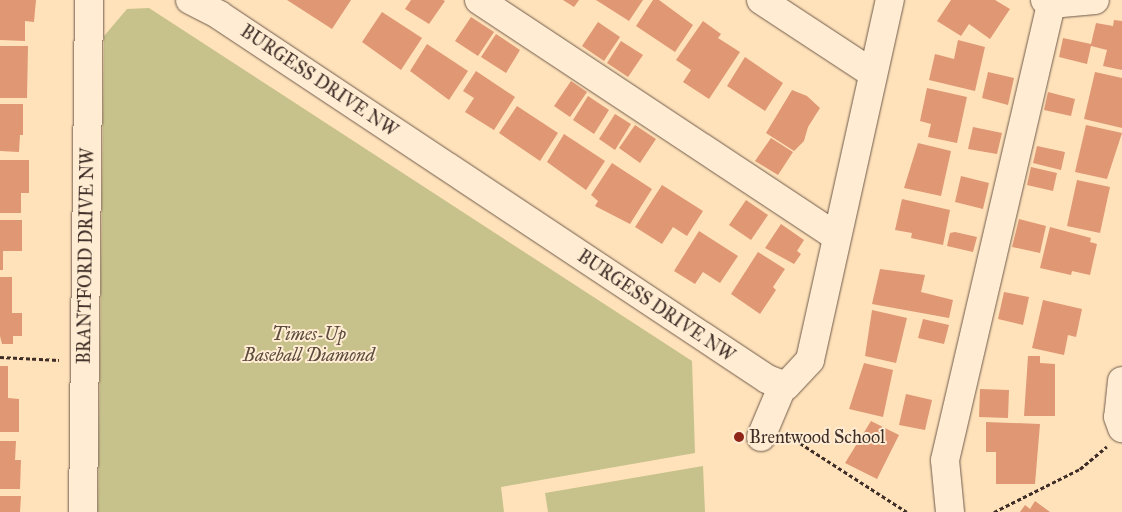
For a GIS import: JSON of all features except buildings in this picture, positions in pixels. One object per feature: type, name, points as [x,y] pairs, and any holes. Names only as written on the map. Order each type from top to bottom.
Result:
[{"type":"street","name":"BRANTFORD DRIVE NW","points":[[83,512],[88,0]]},
{"type":"street","name":"BURGESS DRIVE NW","points":[[190,0],[219,15],[767,380],[783,385]]},
{"type":"street","points":[[479,0],[836,236]]},
{"type":"street","points":[[761,0],[872,73]]},
{"type":"street","points":[[761,438],[783,385],[810,360],[872,73],[890,0]]},
{"type":"street","points":[[950,512],[945,460],[1048,2],[1095,0]]},
{"type":"street","points":[[1119,433],[1118,417],[1122,381]]},
{"type":"path","points":[[0,357],[84,359]]},
{"type":"path","points":[[790,427],[789,436],[907,512]]},
{"type":"path","points":[[994,512],[1080,469],[1119,433]]},
{"type":"green space","name":"Times-Up Baseball Diamond","points":[[149,8],[692,361],[695,453],[501,487],[504,512],[98,512],[104,36],[127,9]]},
{"type":"green space","points":[[703,466],[705,512],[548,512],[545,493]]},
{"type":"place","name":"Brentwood School","points":[[739,437]]}]
